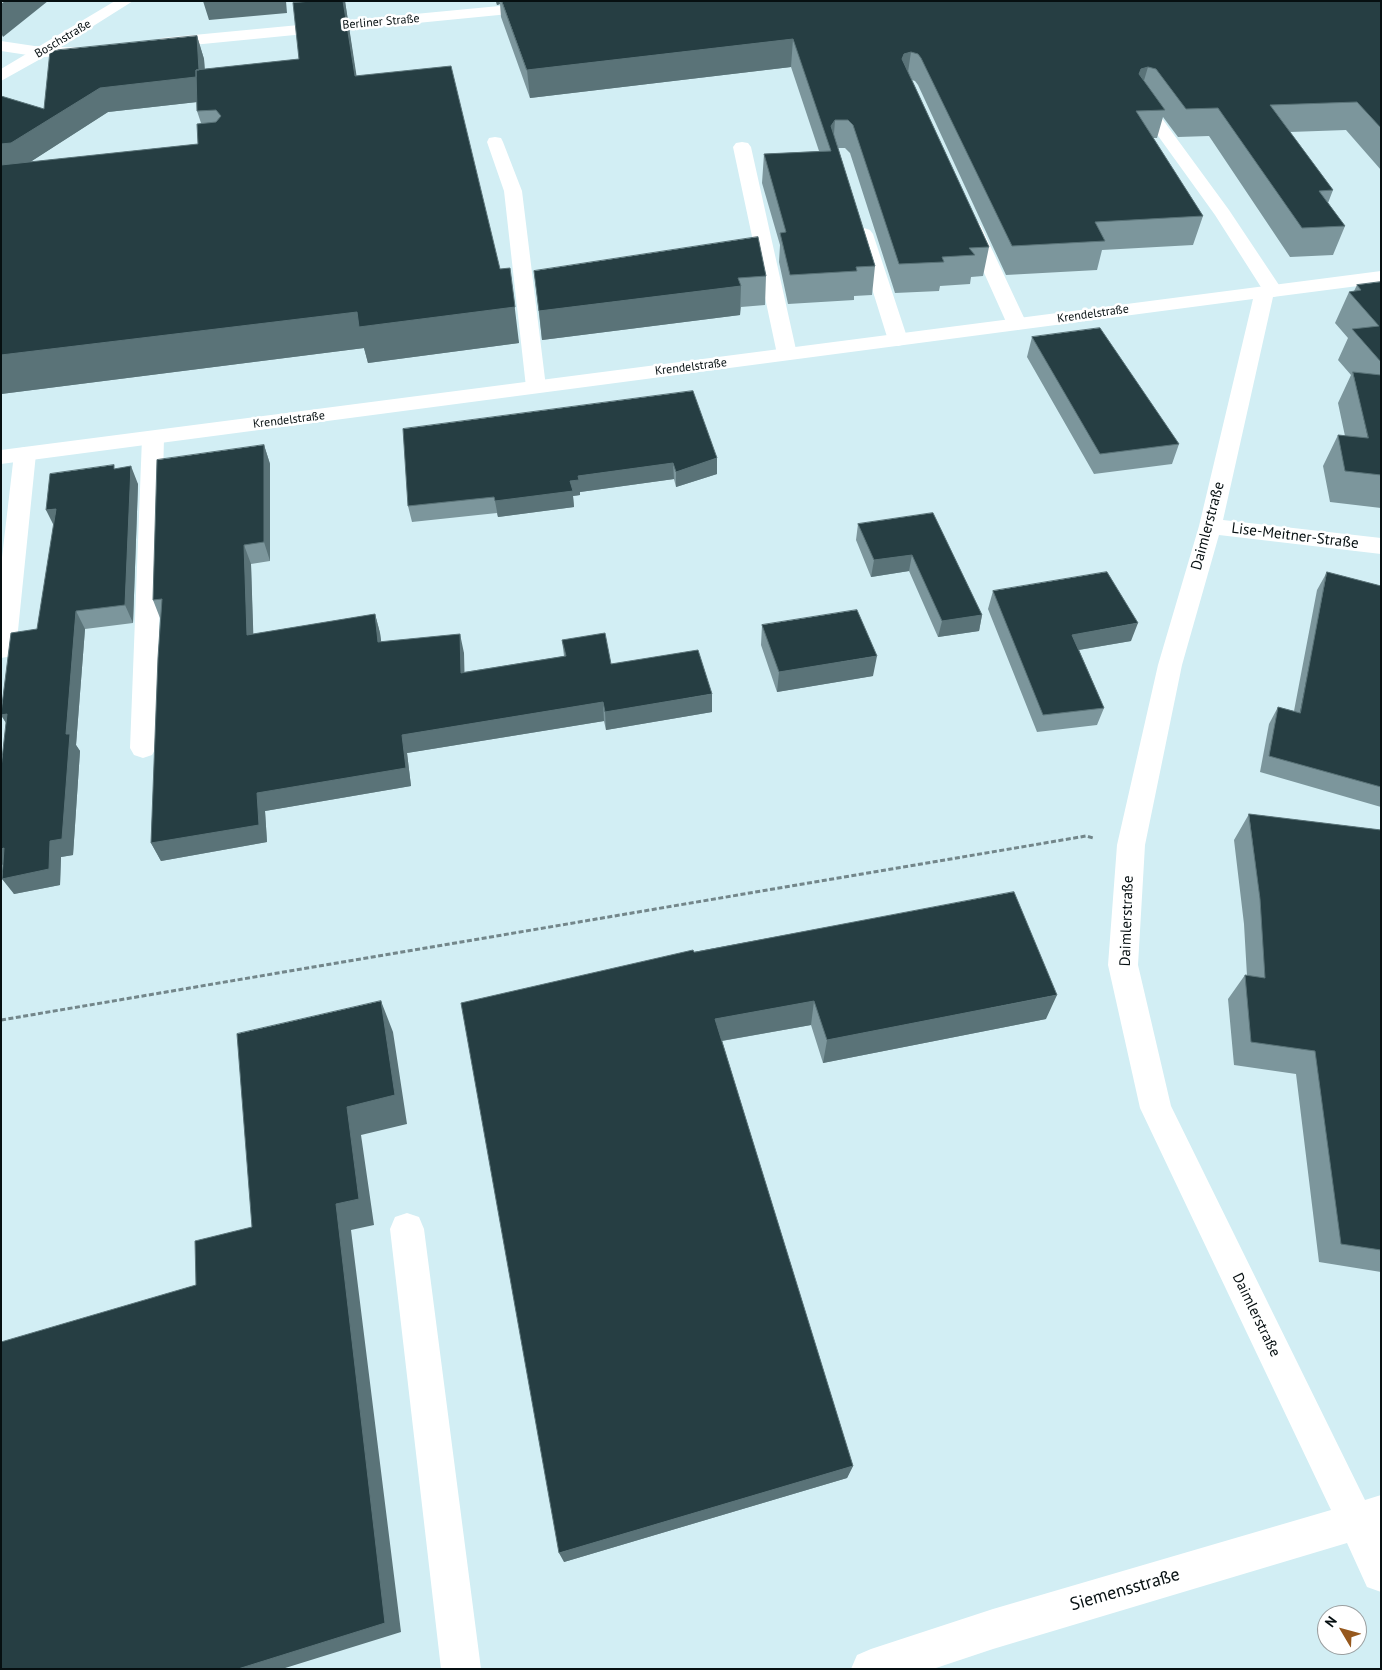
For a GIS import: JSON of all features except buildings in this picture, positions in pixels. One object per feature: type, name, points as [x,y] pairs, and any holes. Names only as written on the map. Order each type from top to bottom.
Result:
[{"type":"street","name":"Boschstraße","points":[[1,76],[126,1]]},
{"type":"street","name":"Berliner Straße","points":[[146,45],[601,1]]},
{"type":"street","points":[[1,46],[41,52],[107,49]]},
{"type":"street","points":[[1141,102],[1223,214],[1269,291]]},
{"type":"street","points":[[495,142],[513,191],[536,387]]},
{"type":"street","points":[[742,147],[787,354]]},
{"type":"street","points":[[964,209],[1017,324]]},
{"type":"street","points":[[860,219],[898,340]]},
{"type":"street","name":"Krendelstraße","points":[[1,457],[1381,277]]},
{"type":"street","name":"Daimlerstraße","points":[[1269,291],[1210,526],[1170,666],[1131,845],[1123,965],[1156,1108],[1368,1518],[1381,1573]]},
{"type":"street","points":[[142,748],[153,438]]},
{"type":"street","points":[[4,650],[25,454]]},
{"type":"street","name":"Lise-Meitner-Straße","points":[[1210,526],[1381,546]]},
{"type":"street","points":[[407,1229],[461,1669]]},
{"type":"street","name":"Siemensstraße","points":[[871,1669],[1003,1626],[1368,1518]]},
{"type":"path","points":[[1,1020],[1086,836]]}]
